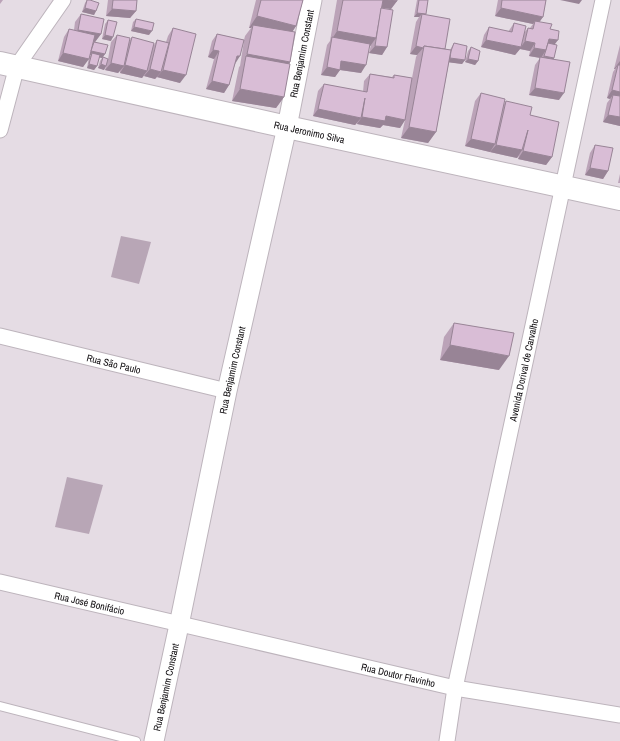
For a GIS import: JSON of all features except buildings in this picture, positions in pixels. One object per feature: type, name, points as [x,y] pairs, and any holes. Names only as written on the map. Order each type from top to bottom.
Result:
[{"type":"main road","name":"Rua Jeronimo Silva","points":[[8,64],[287,127],[620,199]]},
{"type":"street","points":[[0,130],[8,64],[63,0]]},
{"type":"street","name":"Rua Benjamim Constant","points":[[154,741],[227,391],[287,127],[312,0]]},
{"type":"street","name":"Avenida Dorival de Carvalho","points":[[448,741],[455,688],[603,0]]},
{"type":"street","name":"Rua São Paulo","points":[[0,336],[227,391]]},
{"type":"street","name":"Rua José Bonifácio","points":[[0,582],[179,625]]},
{"type":"street","name":"Rua Doutor Flavinho","points":[[179,625],[455,688],[620,715]]},
{"type":"lane","points":[[0,706],[136,741]]},
{"type":"shaded area","points":[[121,236],[151,242],[139,284],[111,277]]},
{"type":"shaded area","points":[[67,477],[103,485],[89,534],[55,527]]}]
